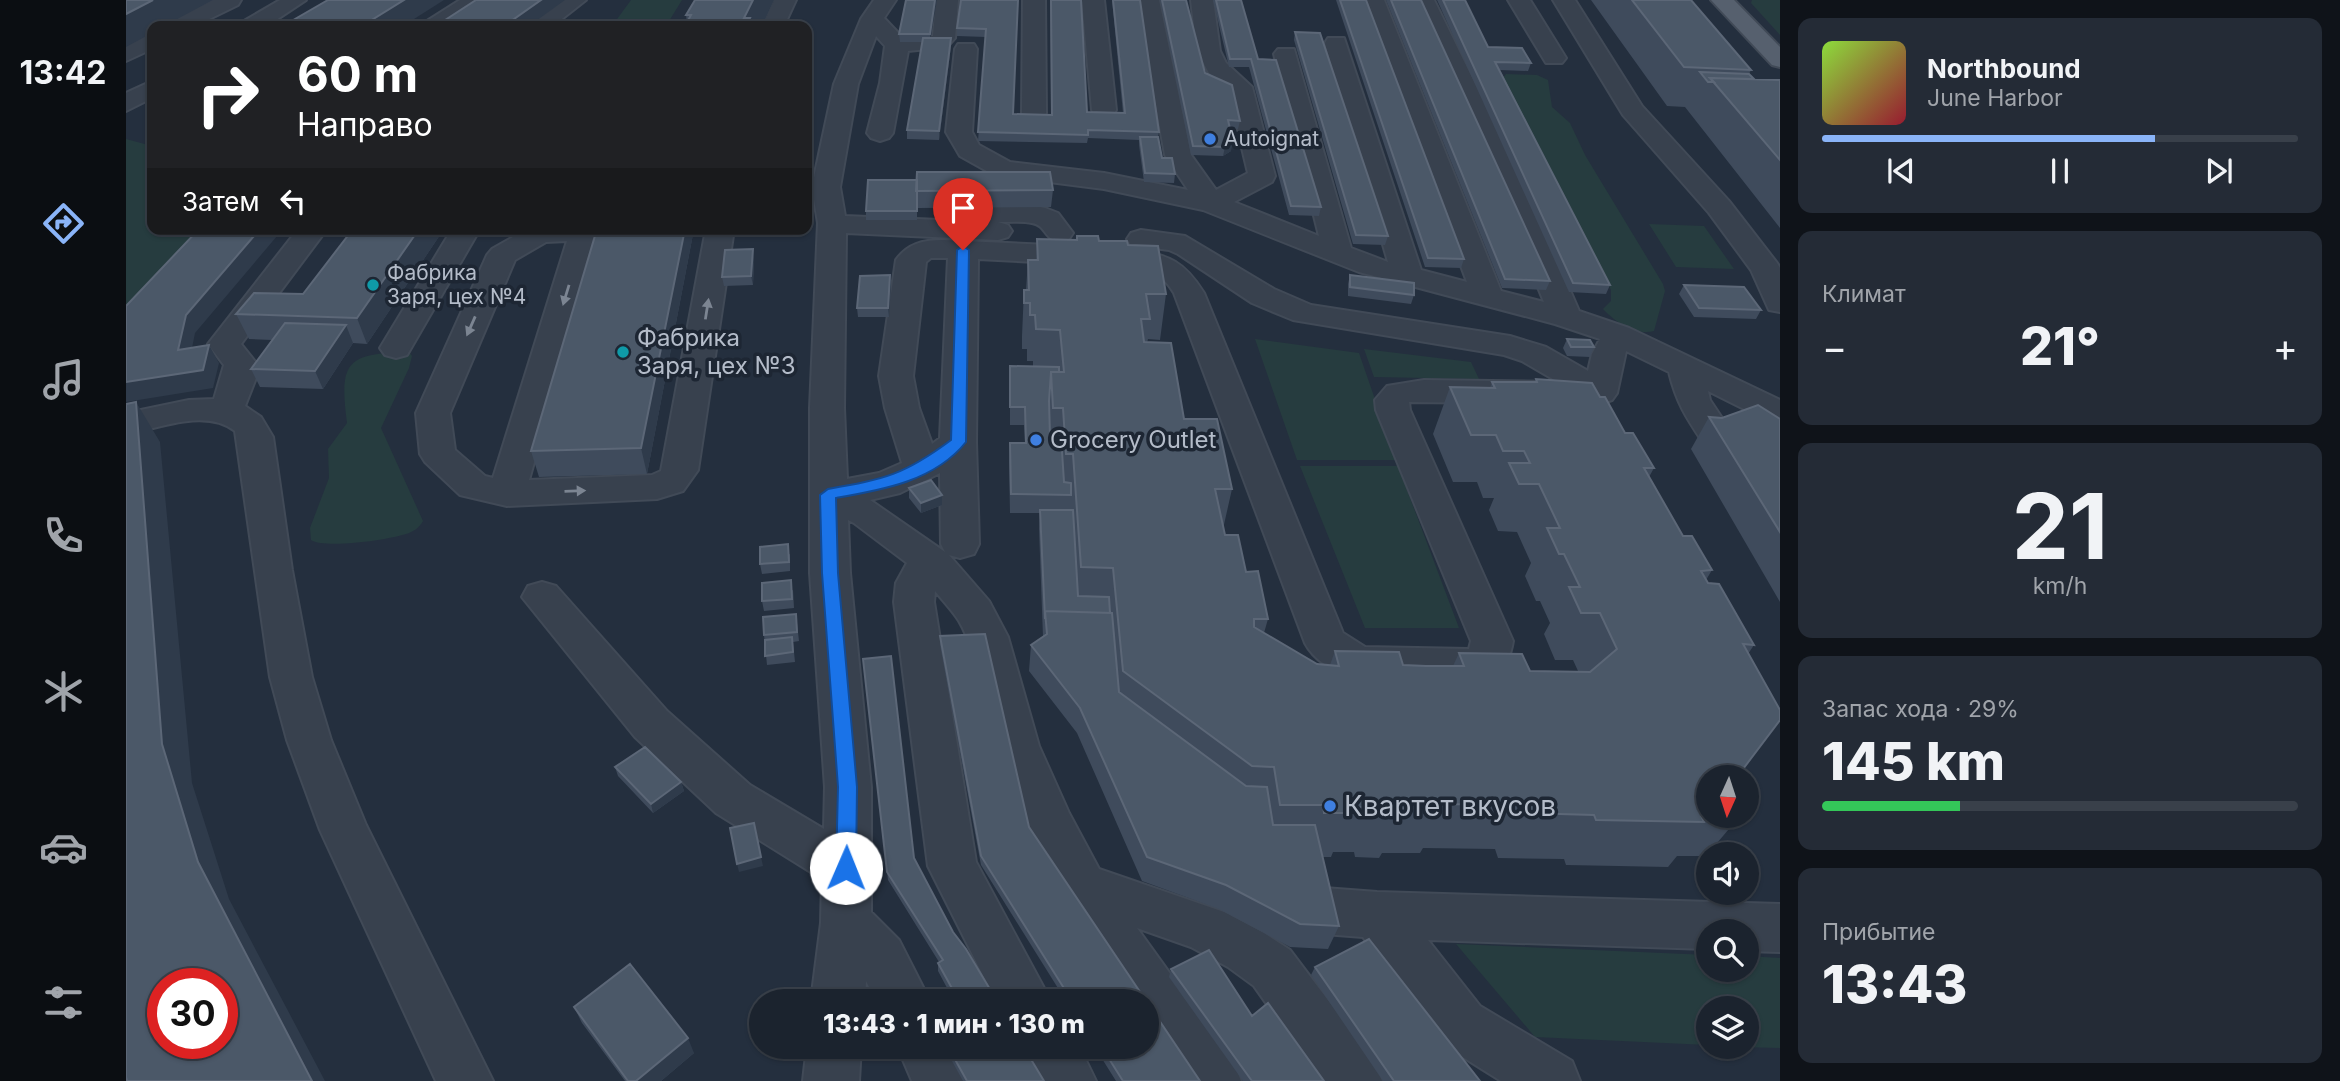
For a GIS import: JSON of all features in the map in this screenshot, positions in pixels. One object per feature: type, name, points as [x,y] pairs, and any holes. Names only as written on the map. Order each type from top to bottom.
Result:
[{"type":"main road","points":[[1722,0],[1780,60]]},
{"type":"street","points":[[189,21],[230,0]]},
{"type":"street","points":[[260,21],[295,0]]},
{"type":"street","points":[[442,21],[474,0]]},
{"type":"street","points":[[546,21],[575,0]]},
{"type":"street","points":[[776,21],[785,0]]},
{"type":"street","points":[[897,45],[939,42],[944,38],[947,0]]},
{"type":"street","points":[[1034,0],[1034,113]]},
{"type":"street","points":[[1093,0],[1104,110]]},
{"type":"street","points":[[1148,0],[1178,155],[1211,203]]},
{"type":"street","points":[[1202,0],[1209,50],[1216,66],[1240,87],[1262,176],[1274,201]]},
{"type":"street","points":[[1373,0],[1488,296]]},
{"type":"street","points":[[1423,0],[1510,184],[1566,317]]},
{"type":"street","points":[[1519,0],[1554,58]]},
{"type":"street","points":[[1564,0],[1632,110],[1719,207],[1766,270],[1780,303]]},
{"type":"street","points":[[878,10],[897,45],[892,83],[880,133]]},
{"type":"street","points":[[839,989],[846,923],[848,787],[830,573],[827,408],[832,223],[816,179],[846,84],[878,10]]},
{"type":"street","points":[[126,54],[147,43]]},
{"type":"street","points":[[1336,43],[1408,277]]},
{"type":"street","points":[[966,49],[959,132],[970,150],[1003,169],[1104,181],[1211,203],[1338,253],[1408,277],[1566,317],[1618,335],[1780,413]]},
{"type":"street","points":[[1286,54],[1338,253]]},
{"type":"street","points":[[126,104],[147,91]]},
{"type":"street","points":[[126,113],[147,119]]},
{"type":"street","points":[[1046,148],[1104,181]]},
{"type":"street","points":[[1211,203],[1262,176]]},
{"type":"street","points":[[926,214],[1035,214],[1048,219],[1059,233]]},
{"type":"street","points":[[832,223],[863,227],[1059,233],[1175,242],[1263,296],[1304,313],[1510,346],[1534,354],[1587,383],[1607,404]]},
{"type":"street","points":[[226,412],[239,378],[241,364],[225,348],[228,336],[308,235]]},
{"type":"street","points":[[396,348],[462,235]]},
{"type":"street","points":[[538,235],[502,255],[433,413],[438,454],[473,486],[507,493],[646,488],[668,485],[675,480],[680,470],[719,235]]},
{"type":"street","points":[[507,493],[584,235]]},
{"type":"street","points":[[922,469],[902,408],[896,376],[911,260],[919,252],[929,249],[963,250],[1134,258],[1161,263],[1180,277],[1326,643],[1357,663],[1477,666],[1485,662],[1490,654],[1492,641],[1393,410],[1392,400],[1399,393],[1424,390],[1607,404]]},
{"type":"street","points":[[963,250],[958,442],[944,552],[936,565],[975,612],[987,637],[1016,746],[1050,824],[1082,886],[1142,982],[1213,1081]]},
{"type":"street","points":[[1607,404],[1608,354],[1618,335]]},
{"type":"street","points":[[1684,366],[1693,400],[1718,439]]},
{"type":"street","points":[[126,424],[186,411],[226,412],[247,422],[255,437],[272,570],[291,677],[309,740],[344,830],[464,1081]]},
{"type":"street","points":[[828,495],[887,484],[922,469],[958,442]]},
{"type":"street","points":[[828,495],[944,552]]},
{"type":"street","points":[[944,552],[916,583],[914,602],[952,866],[1018,989]]},
{"type":"street","points":[[542,597],[651,724],[733,799],[846,868]]},
{"type":"street","points":[[1082,886],[1206,929],[1246,950],[1272,968],[1354,1081]]},
{"type":"street","points":[[1245,898],[1290,909],[1377,915],[1780,928]]},
{"type":"street","points":[[1377,915],[1461,1025],[1552,1081]]},
{"type":"street","points":[[846,923],[865,935],[881,954],[897,989]]},
{"type":"street","points":[[831,1081],[833,1059]]},
{"type":"street","points":[[930,1059],[940,1081]]},
{"type":"street","points":[[1056,1059],[1068,1081]]},
{"type":"green space","points":[[631,0],[682,0],[669,21],[616,21]]},
{"type":"green space","points":[[1752,0],[1780,0],[1780,35],[1751,3]]},
{"type":"green space","points":[[1506,74],[1537,75],[1548,80],[1552,107],[1570,123],[1585,155],[1663,284],[1665,291],[1654,331],[1640,332],[1626,327],[1603,309],[1611,301],[1611,290],[1503,78]]},
{"type":"green space","points":[[126,139],[147,145],[147,235],[213,235],[126,316]]},
{"type":"green space","points":[[1649,224],[1704,226],[1734,269],[1676,267]]},
{"type":"green space","points":[[1255,339],[1359,353],[1396,460],[1297,460]]},
{"type":"green space","points":[[1364,349],[1471,362],[1479,379],[1374,377]]},
{"type":"green space","points":[[409,352],[412,356],[409,368],[381,428],[423,521],[411,532],[386,539],[342,544],[311,540],[310,528],[329,478],[328,449],[347,423],[344,386],[346,374],[351,365],[360,359],[372,355]]},
{"type":"green space","points":[[1300,466],[1398,466],[1459,628],[1365,628]]},
{"type":"green space","points":[[1456,944],[1696,954],[1696,982],[1759,982],[1759,957],[1780,958],[1780,1048],[1759,1047],[1759,996],[1696,996],[1696,1044],[1535,1037]]},
{"type":"building","points":[[126,0],[153,0],[126,14]]},
{"type":"building","points":[[328,0],[404,0],[370,21],[292,21]]},
{"type":"building","points":[[476,0],[541,0],[511,21],[444,21]]},
{"type":"building","points":[[695,0],[753,0],[744,18],[750,18],[748,21],[688,21],[691,15],[686,15]]},
{"type":"building","points":[[906,0],[935,0],[930,34],[899,34]]},
{"type":"building","points":[[961,0],[1018,0],[1013,114],[1052,115],[1051,0],[1081,0],[1087,112],[1125,113],[1113,0],[1140,0],[1159,132],[1088,130],[1088,135],[978,132],[986,29],[957,28]]},
{"type":"building","points":[[1162,0],[1186,0],[1205,73],[1232,85],[1240,121],[1228,120],[1233,142],[1225,147],[1193,146]]},
{"type":"building","points":[[1216,0],[1241,0],[1258,59],[1276,60],[1321,207],[1291,206],[1251,59],[1230,59]]},
{"type":"building","points":[[1340,0],[1366,0],[1464,259],[1428,258]]},
{"type":"building","points":[[1391,0],[1421,0],[1550,281],[1505,279]]},
{"type":"building","points":[[1443,0],[1465,0],[1488,47],[1522,48],[1531,63],[1495,62],[1610,285],[1573,283]]},
{"type":"building","points":[[1632,0],[1691,0],[1751,70],[1684,67]]},
{"type":"building","points":[[1295,32],[1320,33],[1388,236],[1356,235]]},
{"type":"building","points":[[923,38],[951,38],[939,131],[907,130]]},
{"type":"building","points":[[1700,72],[1749,74],[1754,79],[1710,78],[1714,82],[1708,82]]},
{"type":"building","points":[[1710,78],[1780,80],[1780,160]]},
{"type":"building","points":[[1140,137],[1158,137],[1162,158],[1172,158],[1175,174],[1145,173]]},
{"type":"building","points":[[917,172],[1050,172],[1053,190],[916,191]]},
{"type":"building","points":[[868,180],[917,180],[917,211],[866,211]]},
{"type":"building","points":[[193,235],[255,235],[186,315],[178,350],[209,345],[203,370],[126,382],[126,306]]},
{"type":"building","points":[[348,235],[415,235],[357,318],[236,314],[254,293],[303,294]]},
{"type":"building","name":"Фабрика Заря, цех №3","points":[[595,235],[684,235],[641,448],[531,451]]},
{"type":"building","points":[[1077,236],[1098,236],[1099,241],[1127,241],[1128,245],[1158,246],[1166,294],[1146,294],[1150,319],[1141,319],[1144,342],[1171,343],[1184,419],[1217,419],[1232,489],[1215,489],[1225,535],[1238,535],[1246,572],[1258,571],[1268,619],[1254,619],[1254,627],[1317,664],[1339,666],[1335,651],[1399,652],[1403,665],[1426,666],[1464,666],[1459,653],[1522,654],[1530,671],[1590,672],[1617,649],[1600,613],[1581,613],[1569,587],[1580,587],[1564,554],[1559,554],[1547,528],[1560,528],[1539,484],[1519,484],[1509,463],[1530,463],[1524,451],[1503,451],[1496,435],[1471,435],[1450,387],[1495,388],[1492,382],[1537,382],[1536,379],[1592,383],[1600,397],[1605,397],[1625,433],[1633,433],[1654,468],[1644,468],[1683,536],[1692,536],[1712,570],[1701,571],[1708,583],[1719,584],[1754,645],[1743,644],[1780,710],[1780,720],[1746,765],[1696,765],[1696,822],[1596,820],[1594,815],[1525,813],[1522,805],[1442,804],[1443,809],[1399,808],[1400,813],[1375,813],[1374,808],[1349,807],[1350,813],[1324,813],[1323,805],[1280,805],[1274,767],[1252,766],[1123,671],[1113,568],[1081,567],[1073,454],[1066,454],[1063,408],[1053,408],[1051,372],[1064,372],[1060,330],[1036,329],[1035,315],[1030,315],[1030,303],[1024,303],[1024,290],[1029,290],[1028,260],[1038,260],[1037,239],[1077,240]]},
{"type":"building","points":[[753,249],[751,276],[722,277],[725,250]]},
{"type":"building","points":[[890,275],[888,308],[857,308],[860,276]]},
{"type":"building","points":[[1350,275],[1414,283],[1414,295],[1350,287]]},
{"type":"building","points":[[1684,285],[1744,287],[1761,310],[1699,308]]},
{"type":"building","points":[[285,323],[346,325],[315,371],[251,369]]},
{"type":"building","points":[[1567,339],[1590,340],[1594,347],[1571,347]]},
{"type":"building","name":"Grocery Outlet","points":[[1010,366],[1059,367],[1059,372],[1051,372],[1050,437],[1061,436],[1064,482],[1071,483],[1071,495],[1011,494],[1010,443],[1026,443],[1025,407],[1010,407]]},
{"type":"building","points":[[136,402],[162,744],[198,862],[312,1081],[127,1081],[126,404]]},
{"type":"building","points":[[1758,405],[1780,419],[1780,532],[1709,417],[1722,418]]},
{"type":"building","points":[[931,480],[942,495],[921,503],[909,488]]},
{"type":"building","points":[[1040,510],[1073,510],[1078,596],[1109,597],[1110,613],[1045,611],[1045,619]]},
{"type":"building","points":[[788,544],[789,562],[760,564],[760,547]]},
{"type":"building","points":[[791,580],[792,599],[762,601],[762,583]]},
{"type":"building","points":[[1045,611],[1112,613],[1119,692],[1246,786],[1267,787],[1273,825],[1315,825],[1339,926],[1300,924],[1226,885],[1147,857],[1080,708],[1031,645],[1047,634]]},
{"type":"building","points":[[796,614],[797,632],[764,635],[763,617]]},
{"type":"building","points":[[985,634],[1029,827],[1138,989],[1064,989],[981,856],[940,636]]},
{"type":"building","points":[[792,637],[793,652],[765,656],[765,640]]},
{"type":"building","points":[[891,656],[914,858],[953,932],[990,989],[952,989],[938,963],[943,960],[887,872],[863,659]]},
{"type":"building","points":[[645,747],[681,782],[651,804],[615,767]]},
{"type":"building","points":[[754,823],[761,857],[737,864],[730,828]]},
{"type":"building","points":[[1369,939],[1480,1081],[1394,1081],[1315,967]]},
{"type":"building","points":[[1209,950],[1252,1016],[1268,1003],[1324,1081],[1252,1081],[1171,969]]},
{"type":"building","points":[[630,964],[688,1038],[636,1081],[628,1081],[574,1007]]},
{"type":"building","points":[[1159,1020],[1200,1081],[1123,1081],[1109,1059],[1159,1059]]},
{"type":"building","points":[[955,1059],[1031,1059],[1044,1081],[967,1081]]},
{"type":"place","name":"Autoignat","points":[[1210,139]]},
{"type":"place","name":"Фабрика Заря, цех №4","points":[[373,285]]},
{"type":"place","name":"Фабрика Заря, цех №3","points":[[623,352]]},
{"type":"place","name":"Grocery Outlet","points":[[1036,440]]},
{"type":"place","name":"Квартет вкусов","points":[[1330,806]]},
{"type":"route","points":[[846,868],[848,787],[830,573],[828,495],[887,484],[922,469],[958,442],[963,250]]}]
